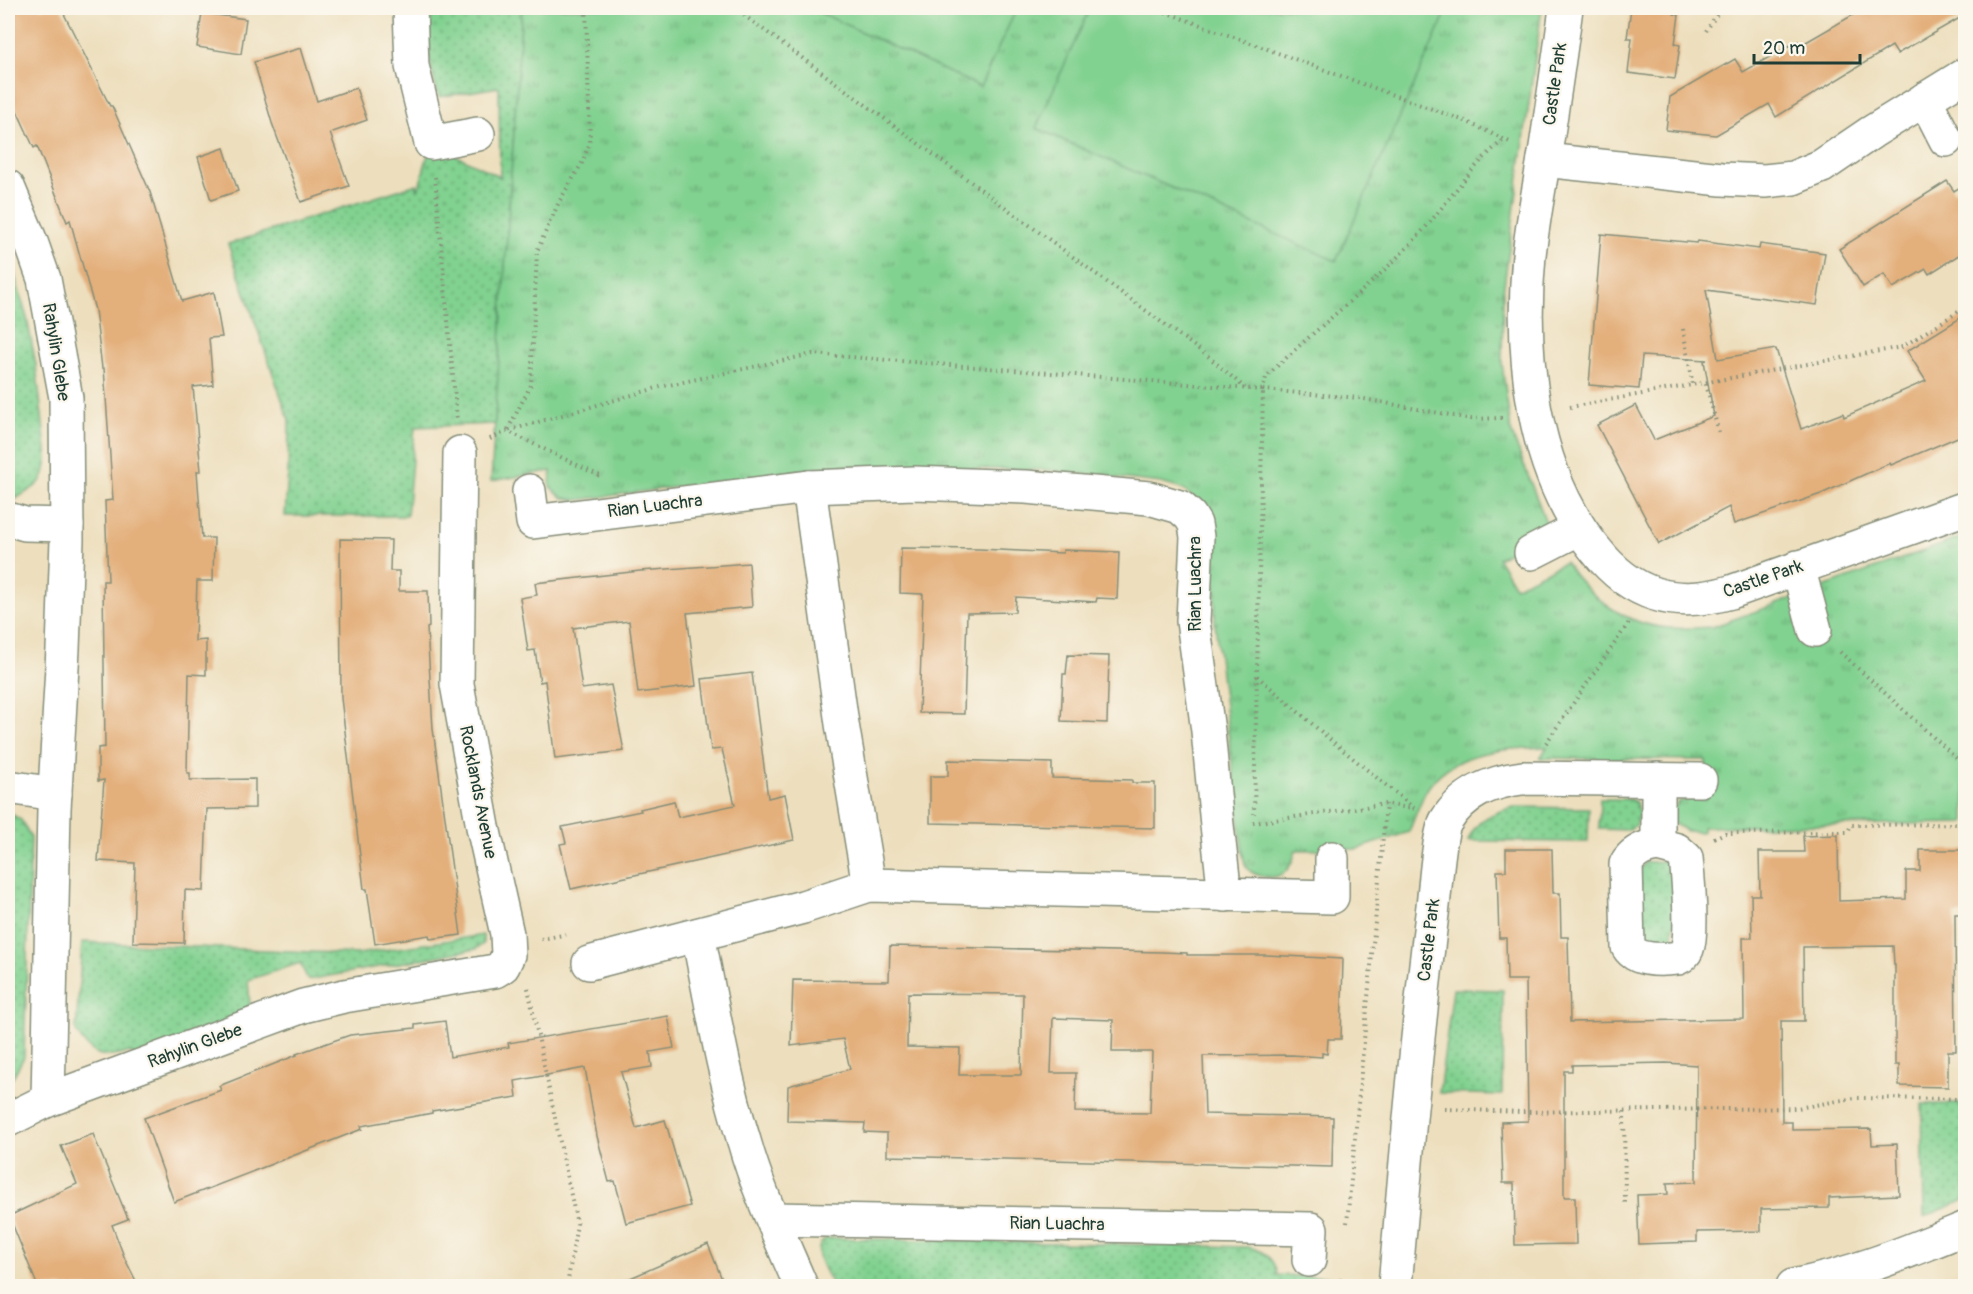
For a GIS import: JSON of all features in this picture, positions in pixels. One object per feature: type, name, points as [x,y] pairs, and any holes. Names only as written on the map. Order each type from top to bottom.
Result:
[{"type":"street","points":[[410,8],[412,66],[431,143],[478,134]]},
{"type":"street","name":"Castle Park","points":[[1566,8],[1529,254],[1526,326],[1545,457],[1578,529],[1602,558],[1626,581],[1650,592],[1676,599],[1703,599],[1731,592],[1965,508]]},
{"type":"street","points":[[1544,160],[1722,179],[1764,181],[1793,178],[1822,166],[1965,74]]},
{"type":"street","points":[[1925,99],[1946,140]]},
{"type":"street","name":"Rahylin Glebe","points":[[8,187],[32,242],[44,279],[66,398],[63,649],[55,794],[48,1100]]},
{"type":"street","name":"Rocklands Avenue","points":[[460,453],[457,684],[483,826],[507,934],[508,955]]},
{"type":"street","name":"Rian Luachra","points":[[531,506],[638,509],[808,487],[914,483],[1026,487],[1149,498],[1180,507],[1195,524],[1197,537],[1193,621],[1208,731],[1225,895]]},
{"type":"street","points":[[808,487],[842,724],[869,885]]},
{"type":"street","points":[[8,519],[25,524],[66,525]]},
{"type":"street","points":[[1531,553],[1578,529]]},
{"type":"street","points":[[1798,567],[1815,630]]},
{"type":"street","name":"Castle Park","points":[[1395,1287],[1423,988],[1444,822],[1465,799],[1489,784],[1521,778],[1700,780]]},
{"type":"street","points":[[1658,779],[1670,849]]},
{"type":"street","points":[[8,787],[55,794]]},
{"type":"street","points":[[589,963],[803,907],[869,885],[1332,897],[1332,858]]},
{"type":"street","points":[[698,935],[727,1077],[744,1143],[772,1219],[801,1287]]},
{"type":"street","name":"Rahylin Glebe","points":[[8,1120],[48,1100],[303,1006],[344,996],[495,972],[503,966],[508,955]]},
{"type":"street","name":"Rian Luachra","points":[[772,1219],[1310,1245]]},
{"type":"street","points":[[1793,1287],[1877,1264],[1965,1228]]},
{"type":"path","points":[[507,431],[531,385],[537,251],[559,202],[582,163],[590,142],[586,8]]},
{"type":"path","points":[[734,8],[1209,357],[1245,388]]},
{"type":"path","points":[[1154,8],[1464,121],[1544,160]]},
{"type":"path","points":[[1706,31],[1721,8]]},
{"type":"path","points":[[1254,823],[1263,390],[1266,377],[1341,311],[1410,244],[1485,155],[1504,139]]},
{"type":"path","points":[[431,143],[460,453],[507,431],[660,387],[813,354],[1359,398],[1471,420],[1499,417],[1538,419],[1693,386],[1902,347],[1965,308]]},
{"type":"path","points":[[1683,329],[1693,386]]},
{"type":"path","points":[[1706,384],[1719,433]]},
{"type":"path","points":[[507,431],[614,482],[638,509]]},
{"type":"path","points":[[1521,778],[1650,592]]},
{"type":"path","points":[[1815,630],[1965,767]]},
{"type":"path","points":[[1217,825],[1254,823],[1386,804],[1415,809],[1256,675]]},
{"type":"path","points":[[1347,1228],[1386,804]]},
{"type":"path","points":[[1670,849],[1725,833],[1848,832],[1851,825],[1965,824]]},
{"type":"path","points":[[567,1287],[578,1224],[527,983],[508,955],[529,940],[582,932],[589,963]]},
{"type":"path","points":[[1411,1107],[1521,1112],[1624,1111],[1798,1108],[1855,1098],[1965,1099]]},
{"type":"path","points":[[1624,1111],[1625,1204]]},
{"type":"path","points":[[1341,1287],[1342,1275]]},
{"type":"green space","points":[[433,8],[522,8],[495,424],[415,427],[407,516],[285,516],[289,420],[228,244],[417,184],[418,191],[431,143],[500,177],[499,87],[439,97],[429,53],[429,32]]},
{"type":"green space","points":[[522,8],[1542,8],[1503,293],[1502,363],[1511,431],[1549,530],[1498,558],[1515,587],[1565,562],[1585,587],[1623,615],[1653,626],[1696,628],[1712,627],[1965,536],[1965,823],[1702,827],[1702,832],[1686,831],[1673,823],[1673,815],[1680,801],[1705,800],[1706,760],[1540,758],[1547,747],[1513,749],[1479,755],[1448,768],[1435,779],[1425,793],[1409,832],[1358,849],[1296,850],[1294,859],[1286,871],[1277,876],[1265,877],[1249,870],[1243,856],[1215,624],[1214,533],[1199,502],[1182,489],[1161,483],[1049,470],[835,466],[578,500],[563,498],[550,487],[551,471],[491,481]]},
{"type":"green space","points":[[810,8],[1017,8],[980,87]]},
{"type":"green space","points":[[1090,8],[1448,8],[1336,261],[1036,128]]},
{"type":"green space","points":[[8,253],[27,318],[36,365],[47,458],[40,482],[11,503],[8,502]]},
{"type":"green space","points":[[1600,799],[1630,799],[1636,802],[1639,815],[1635,826],[1627,830],[1599,829]]},
{"type":"green space","points":[[1514,807],[1589,808],[1588,842],[1468,841],[1480,822],[1499,811]]},
{"type":"green space","points":[[8,812],[21,820],[31,837],[24,1057],[8,1086]]},
{"type":"green space","points":[[1668,861],[1676,876],[1673,939],[1666,944],[1643,941],[1639,871],[1645,862]]},
{"type":"green space","points":[[483,935],[483,944],[476,949],[308,980],[300,963],[248,980],[250,1006],[244,1014],[135,1057],[130,1052],[113,1056],[98,1054],[87,1046],[76,1031],[82,942],[358,954]]},
{"type":"green space","points":[[1453,989],[1503,990],[1502,1095],[1439,1093]]},
{"type":"green space","points":[[1922,1104],[1966,1104],[1965,1200],[1924,1217]]},
{"type":"green space","points":[[827,1238],[1249,1247],[1268,1256],[1274,1264],[1277,1275],[1339,1277],[1338,1286],[833,1286],[823,1268],[819,1254],[819,1248]]},
{"type":"building","points":[[8,8],[61,8],[112,106],[150,192],[182,301],[214,292],[222,337],[209,338],[213,385],[193,387],[201,471],[197,471],[202,538],[214,538],[213,581],[197,581],[195,641],[206,640],[206,675],[189,674],[187,773],[190,773],[190,780],[255,779],[255,808],[207,809],[204,891],[185,890],[184,943],[133,942],[135,863],[98,861],[104,780],[98,781],[98,748],[105,747],[103,581],[108,581],[105,501],[113,500],[104,368],[102,368],[95,310],[70,220],[67,222],[37,146],[34,148],[8,91]]},
{"type":"building","points":[[1631,8],[1675,8],[1674,14],[1679,15],[1675,44],[1680,45],[1675,79],[1628,73],[1632,38],[1627,38]]},
{"type":"building","points":[[1865,8],[1965,8],[1965,15],[1897,54],[1892,46],[1776,117],[1769,104],[1716,135],[1666,130],[1670,97],[1735,59],[1743,72],[1798,41],[1801,45]]},
{"type":"building","points":[[202,13],[246,19],[241,54],[197,47]]},
{"type":"building","points":[[301,48],[317,101],[356,88],[367,120],[330,133],[349,186],[301,202],[272,123],[254,62]]},
{"type":"building","points":[[224,148],[238,191],[211,200],[198,157]]},
{"type":"building","points":[[1947,181],[1954,191],[1965,184],[1965,251],[1929,274],[1926,269],[1893,288],[1884,274],[1863,287],[1839,249]]},
{"type":"building","points":[[1601,234],[1697,243],[1698,241],[1759,249],[1760,244],[1825,253],[1817,305],[1706,290],[1718,359],[1776,349],[1801,429],[1843,413],[1844,417],[1926,381],[1907,351],[1965,315],[1965,434],[1891,465],[1890,463],[1821,494],[1734,524],[1729,507],[1659,544],[1597,425],[1636,405],[1654,440],[1714,416],[1704,361],[1707,360],[1642,356],[1639,389],[1589,385]]},
{"type":"building","points":[[340,539],[391,540],[390,571],[399,571],[399,591],[428,591],[429,627],[427,628],[433,729],[461,935],[430,939],[429,935],[375,944],[367,889],[364,889],[341,698]]},
{"type":"building","points":[[901,548],[1063,553],[1063,550],[1119,552],[1117,599],[1097,598],[1096,602],[1016,597],[1015,612],[967,613],[964,714],[919,713],[923,594],[900,593]]},
{"type":"building","points":[[749,563],[752,607],[687,613],[696,686],[638,693],[629,621],[573,628],[582,689],[611,685],[624,751],[555,759],[545,681],[540,682],[535,650],[528,651],[520,598],[537,595],[535,583],[640,571]]},
{"type":"building","points":[[1068,655],[1109,656],[1107,723],[1061,721],[1063,674],[1066,674]]},
{"type":"building","points":[[752,673],[768,798],[785,794],[794,840],[571,889],[560,844],[566,843],[562,827],[641,811],[640,809],[674,801],[678,817],[735,805],[722,749],[711,750],[702,679]]},
{"type":"building","points":[[948,760],[1052,763],[1052,778],[1132,780],[1132,783],[1155,783],[1155,828],[930,823],[930,776],[948,776]]},
{"type":"building","points":[[1838,835],[1839,901],[1906,899],[1906,871],[1920,871],[1920,850],[1965,850],[1965,914],[1955,914],[1956,1051],[1948,1051],[1948,1087],[1899,1086],[1899,1065],[1895,1065],[1893,946],[1803,947],[1804,1021],[1781,1021],[1782,1122],[1792,1122],[1792,1130],[1871,1129],[1872,1145],[1897,1144],[1899,1195],[1829,1198],[1829,1208],[1761,1209],[1761,1231],[1697,1232],[1697,1242],[1639,1244],[1637,1195],[1668,1194],[1667,1183],[1696,1182],[1697,1065],[1666,1063],[1572,1065],[1572,1071],[1564,1071],[1564,1197],[1575,1197],[1576,1244],[1515,1245],[1514,1183],[1503,1183],[1501,1122],[1528,1121],[1526,980],[1507,980],[1506,938],[1499,938],[1497,871],[1506,871],[1506,849],[1552,849],[1553,893],[1560,893],[1561,937],[1568,937],[1570,1022],[1744,1019],[1743,938],[1752,938],[1751,895],[1760,895],[1759,852],[1804,852],[1803,836]]},
{"type":"building","points":[[890,946],[1162,952],[1187,953],[1187,955],[1267,955],[1343,959],[1341,1039],[1328,1039],[1327,1054],[1322,1053],[1322,1057],[1203,1056],[1205,1114],[1333,1117],[1332,1167],[887,1156],[887,1133],[864,1132],[865,1123],[787,1121],[788,1086],[850,1069],[843,1039],[791,1046],[793,980],[889,981]],"holes":[[[908,993],[1023,994],[1021,1075],[959,1075],[960,1048],[907,1047]],[[1053,1018],[1113,1020],[1112,1052],[1152,1052],[1150,1113],[1075,1112],[1076,1073],[1051,1073]]]},
{"type":"building","points":[[668,1016],[674,1048],[650,1052],[652,1067],[621,1072],[636,1128],[665,1120],[690,1206],[626,1223],[615,1181],[609,1182],[597,1136],[585,1068],[515,1081],[517,1097],[361,1126],[362,1129],[174,1202],[144,1118],[221,1090],[219,1086],[296,1054],[350,1035],[415,1028],[415,1025],[445,1021],[450,1057],[509,1047],[508,1043]]},
{"type":"building","points":[[93,1134],[128,1219],[112,1225],[139,1287],[38,1287],[9,1216],[77,1184],[61,1146]]},
{"type":"building","points":[[708,1244],[725,1287],[610,1287]]}]
